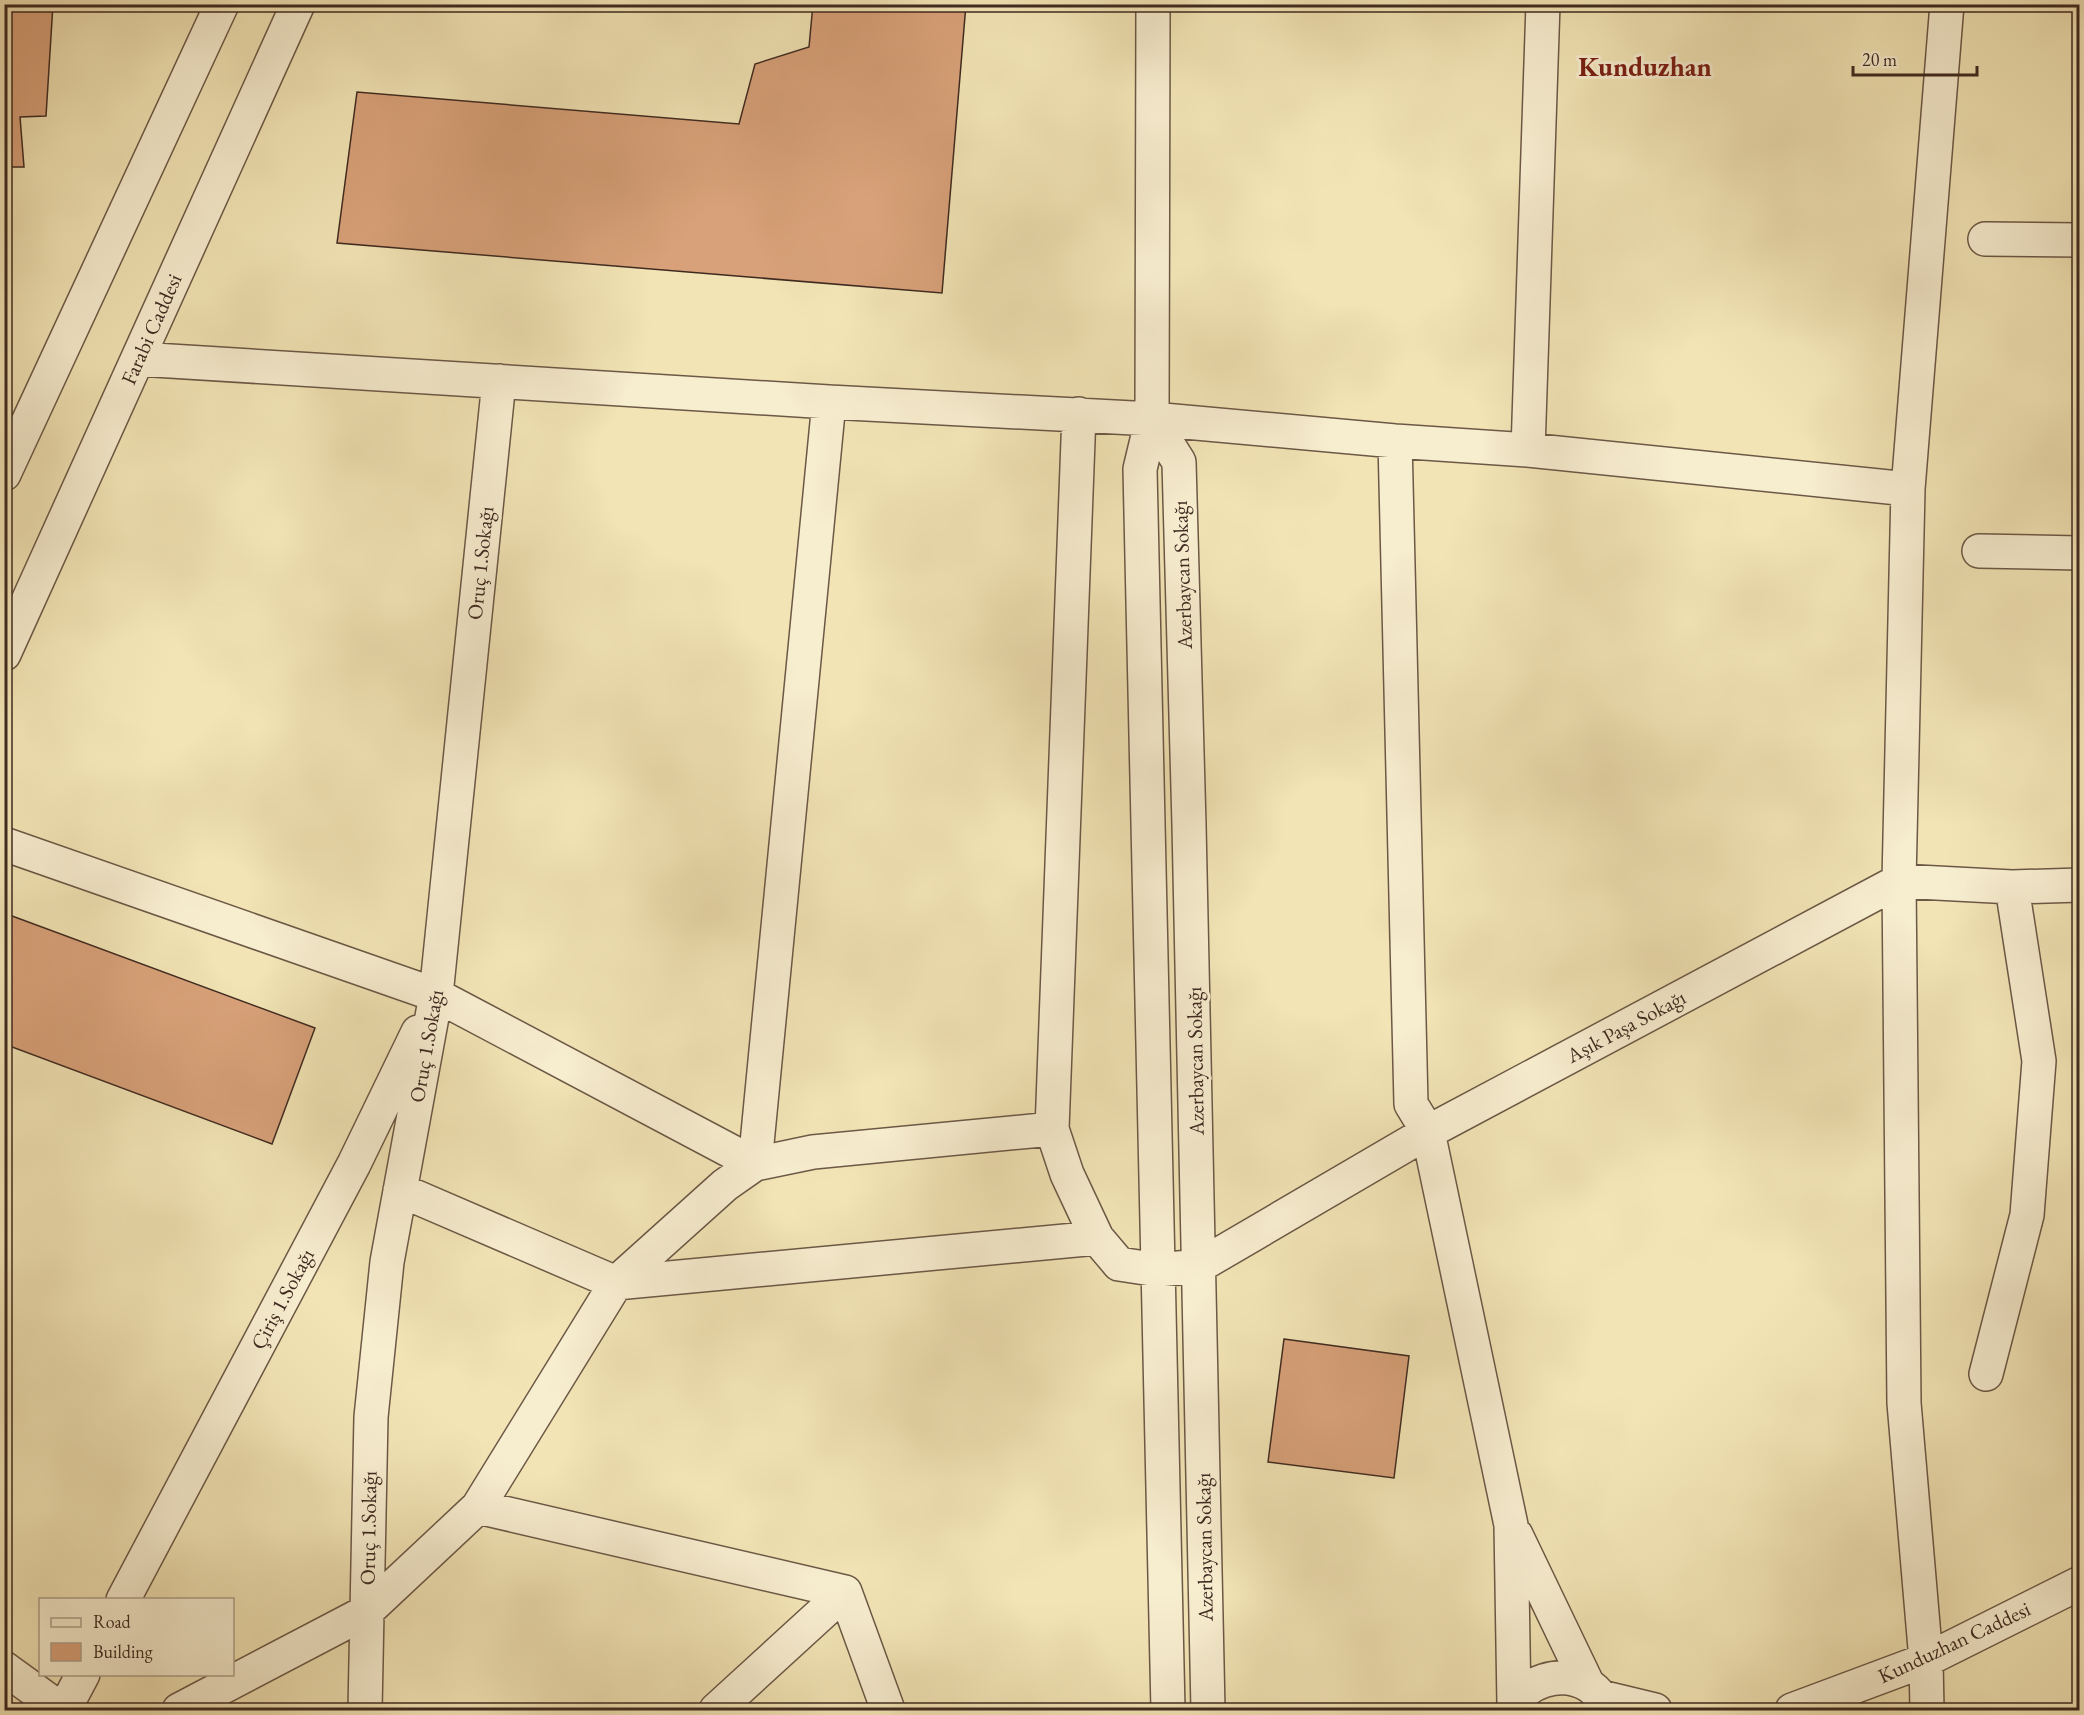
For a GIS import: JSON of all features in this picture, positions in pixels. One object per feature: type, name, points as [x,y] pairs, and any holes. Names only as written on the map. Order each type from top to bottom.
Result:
[{"type":"street","points":[[4,474],[222,4]]},
{"type":"street","name":"Farabi Caddesi","points":[[4,654],[298,4]]},
{"type":"street","name":"Azerbaycan Sokağı","points":[[1153,4],[1152,419],[1140,469],[1168,1710]]},
{"type":"street","points":[[1528,450],[1543,4]]},
{"type":"street","points":[[1927,1710],[1926,1660],[1904,1403],[1899,881],[1908,489],[1947,4]]},
{"type":"street","points":[[1985,239],[2079,240]]},
{"type":"street","points":[[138,359],[829,402],[1152,419],[1395,441],[1528,450],[1908,489]]},
{"type":"street","name":"Oruç 1.Sokağı","points":[[365,1710],[371,1417],[387,1262],[436,995],[499,381]]},
{"type":"street","points":[[755,1164],[829,402]]},
{"type":"street","points":[[1079,414],[1052,1129],[1067,1174],[1097,1238],[1119,1264],[1158,1270],[1199,1266]]},
{"type":"street","name":"Azerbaycan Sokağı","points":[[1152,419],[1179,462],[1208,1710]]},
{"type":"street","points":[[1395,441],[1411,1104],[1428,1132],[1511,1525],[1513,1708]]},
{"type":"street","points":[[1979,551],[2079,552]]},
{"type":"street","points":[[4,844],[436,995],[755,1164]]},
{"type":"street","points":[[1899,881],[2012,887],[2079,885]]},
{"type":"street","name":"Aşık Paşa Sokağı","points":[[1199,1266],[1428,1132],[1899,881]]},
{"type":"street","points":[[1986,1374],[2027,1215],[2039,1061],[2012,887]]},
{"type":"street","name":"Çiriş 1.Sokağı","points":[[124,1598],[354,1164],[436,995]]},
{"type":"street","points":[[179,1710],[366,1612],[478,1507],[616,1283],[725,1185],[755,1164],[813,1152],[1052,1129]]},
{"type":"street","points":[[400,1190],[616,1283],[1097,1238]]},
{"type":"street","points":[[478,1507],[845,1592]]},
{"type":"street","points":[[1511,1525],[1600,1698]]},
{"type":"street","name":"Kunduzhan Caddesi","points":[[1792,1710],[1926,1660],[2079,1583]]},
{"type":"street","points":[[716,1710],[845,1592]]},
{"type":"street","points":[[845,1592],[888,1710]]},
{"type":"street","points":[[4,1668],[63,1710],[82,1676]]},
{"type":"street","points":[[1513,1708],[1524,1692],[1539,1682],[1555,1677],[1573,1679],[1600,1698],[1655,1710]]},
{"type":"building","points":[[4,4],[53,4],[46,116],[20,117],[24,167],[4,167]]},
{"type":"building","points":[[813,4],[966,4],[942,293],[337,243],[357,92],[739,124],[755,64],[809,47]]},
{"type":"building","points":[[4,913],[315,1028],[272,1144],[4,1044]]},
{"type":"building","points":[[1284,1339],[1409,1356],[1394,1478],[1268,1462]]},
{"type":"district","name":"Kunduzhan","points":[[1645,66]]}]
